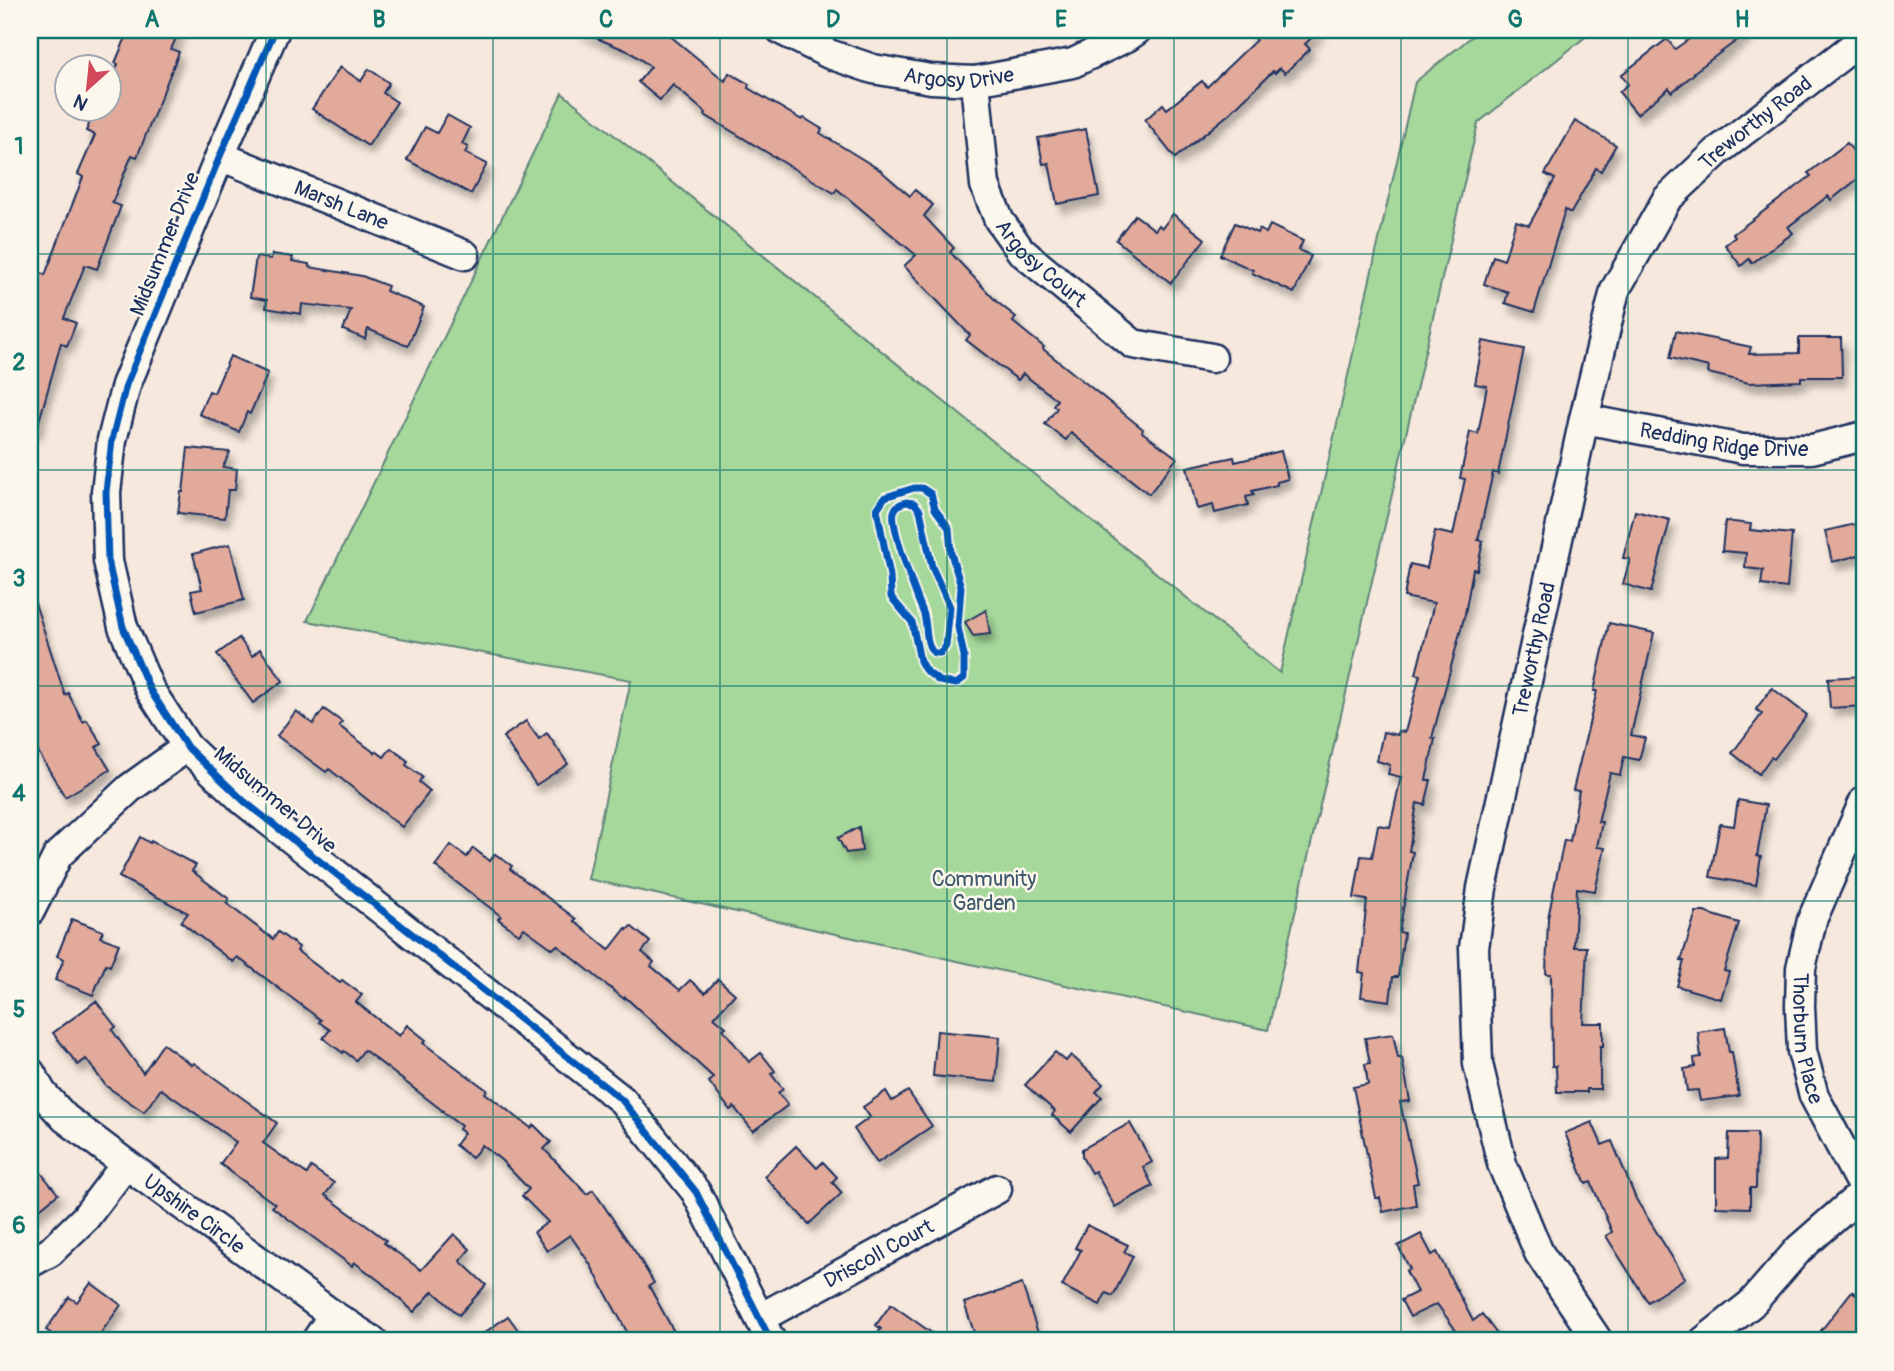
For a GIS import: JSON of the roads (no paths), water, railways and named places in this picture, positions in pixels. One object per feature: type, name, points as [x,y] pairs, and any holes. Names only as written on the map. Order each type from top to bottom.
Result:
[{"type":"street","name":"Midsummer Drive","points":[[275,30],[126,384],[113,440],[106,492],[108,561],[123,627],[150,690],[187,747],[245,802],[622,1100],[696,1192],[765,1330]]},
{"type":"street","name":"Argosy Drive","points":[[781,30],[829,54],[873,69],[931,79],[975,81],[1073,63],[1129,32]]},
{"type":"street","name":"Treworthy Road","points":[[1598,1341],[1539,1253],[1502,1164],[1478,1064],[1474,948],[1482,888],[1584,419],[1615,290],[1667,199],[1717,151],[1864,38]]},
{"type":"street","name":"Argosy Court","points":[[975,81],[985,186],[999,220],[1021,251],[1133,344],[1212,358]]},
{"type":"street","name":"Marsh Lane","points":[[220,156],[465,255]]},
{"type":"street","name":"Redding Ridge Drive","points":[[1584,419],[1743,449],[1812,449],[1864,436]]},
{"type":"street","points":[[30,911],[58,855],[130,788],[187,747]]},
{"type":"street","name":"Thorburn Place","points":[[1864,801],[1812,920],[1801,968],[1800,1006],[1802,1051],[1814,1096],[1864,1191]]},
{"type":"street","name":"Upshire Circle","points":[[30,1072],[42,1093],[65,1118],[332,1315],[373,1341]]},
{"type":"street","points":[[30,1263],[50,1252],[85,1218],[126,1164]]},
{"type":"street","name":"Driscoll Court","points":[[765,1330],[997,1189]]},
{"type":"street","points":[[1704,1341],[1751,1304],[1798,1249],[1864,1191]]},
{"type":"street","points":[[316,1341],[332,1315]]},
{"type":"park label","name":"Community Garden","points":[[984,891]]}]
